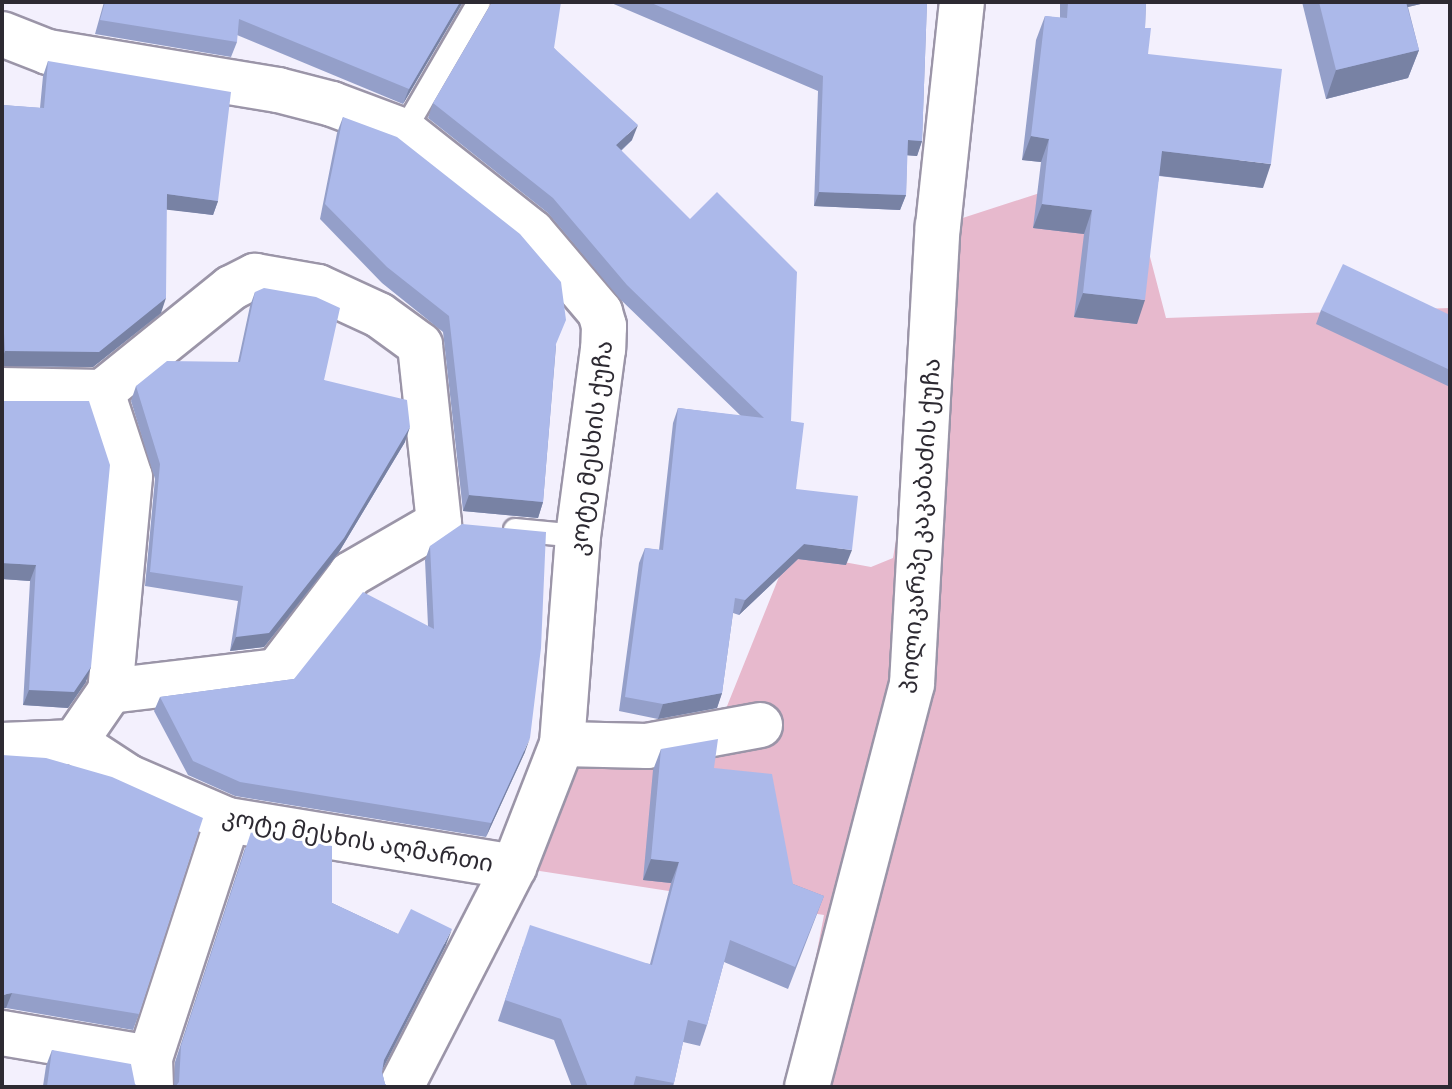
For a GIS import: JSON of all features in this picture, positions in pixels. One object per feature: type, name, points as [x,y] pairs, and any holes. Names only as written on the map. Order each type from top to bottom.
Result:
[{"type":"street","name":"პოლიკარპე კაკაბაძის ქუჩა","points":[[807,1087],[912,684],[938,226],[962,2]]},
{"type":"street","name":"კოტე მესხის ქუჩა","points":[[2,34],[48,52],[278,90],[332,104],[404,131],[532,232],[600,312],[604,326],[603,349],[578,536],[562,744],[514,867],[401,1087]]},
{"type":"street","points":[[2,390],[102,392],[231,288],[255,276],[318,287],[379,315],[420,345],[446,524],[351,574],[277,671],[110,691]]},
{"type":"street","points":[[2,745],[75,742],[110,691],[130,477],[102,392]]},
{"type":"street","points":[[562,744],[647,746],[760,725]]},
{"type":"street","name":"კოტე მესხის აღმართი","points":[[75,742],[128,777],[228,820],[514,867]]},
{"type":"street","points":[[2,1033],[150,1073],[228,820]]},
{"type":"lane","points":[[404,131],[479,2]]},
{"type":"lane","points":[[485,527],[578,536]]},
{"type":"shaded area","points":[[1126,165],[1166,318],[1450,308],[1450,1087],[791,1087],[824,915],[514,867],[562,744],[715,736],[789,552],[871,567],[893,558],[938,226]]},
{"type":"building","points":[[105,2],[460,2],[409,89],[239,19],[237,42],[100,20]]},
{"type":"building","points":[[492,2],[561,2],[554,48],[638,125],[616,145],[690,219],[717,192],[797,272],[791,421],[804,423],[796,489],[858,496],[852,550],[804,544],[745,600],[735,598],[722,693],[663,704],[625,697],[645,548],[663,550],[678,408],[764,418],[627,285],[553,198],[433,103]]},
{"type":"building","points":[[649,2],[927,2],[922,141],[908,140],[906,195],[819,192],[823,76]]},
{"type":"building","points":[[1068,2],[1146,2],[1145,28],[1151,28],[1148,54],[1282,69],[1271,164],[1162,151],[1145,300],[1083,293],[1092,210],[1042,204],[1049,139],[1031,136],[1045,16],[1067,18]]},
{"type":"building","points":[[1319,2],[1406,2],[1419,50],[1336,70]]},
{"type":"building","points":[[48,61],[231,92],[218,201],[167,194],[166,298],[99,352],[5,351],[2,316],[2,105],[44,108]]},
{"type":"building","points":[[343,117],[397,137],[520,234],[561,282],[566,320],[556,344],[543,502],[469,495],[449,316],[387,267],[325,204]]},
{"type":"building","points":[[1343,264],[1450,315],[1450,370],[1321,310]]},
{"type":"building","points":[[264,288],[316,297],[340,308],[324,380],[407,400],[410,427],[344,538],[269,633],[236,637],[243,586],[150,572],[160,464],[136,386],[167,361],[240,362],[255,292]]},
{"type":"building","points":[[2,401],[89,401],[110,465],[91,667],[74,692],[29,690],[36,565],[2,563]]},
{"type":"building","points":[[462,524],[546,532],[541,648],[530,738],[491,823],[240,782],[193,761],[160,697],[294,679],[363,592],[434,629],[430,546]]},
{"type":"building","points":[[718,739],[714,768],[772,774],[793,884],[824,896],[795,967],[730,940],[707,1025],[688,1020],[674,1083],[636,1076],[633,1087],[588,1087],[561,1019],[505,1000],[530,925],[652,965],[679,862],[651,859],[661,749]]},
{"type":"building","points":[[2,755],[46,758],[112,777],[203,818],[139,1014],[12,993],[2,995]]},
{"type":"building","points":[[251,832],[332,846],[332,903],[398,934],[411,909],[452,929],[384,1060],[382,1072],[388,1087],[175,1087],[179,1082],[181,1046]]},
{"type":"building","points":[[52,1050],[131,1064],[138,1087],[2,1087],[47,1086]]}]
